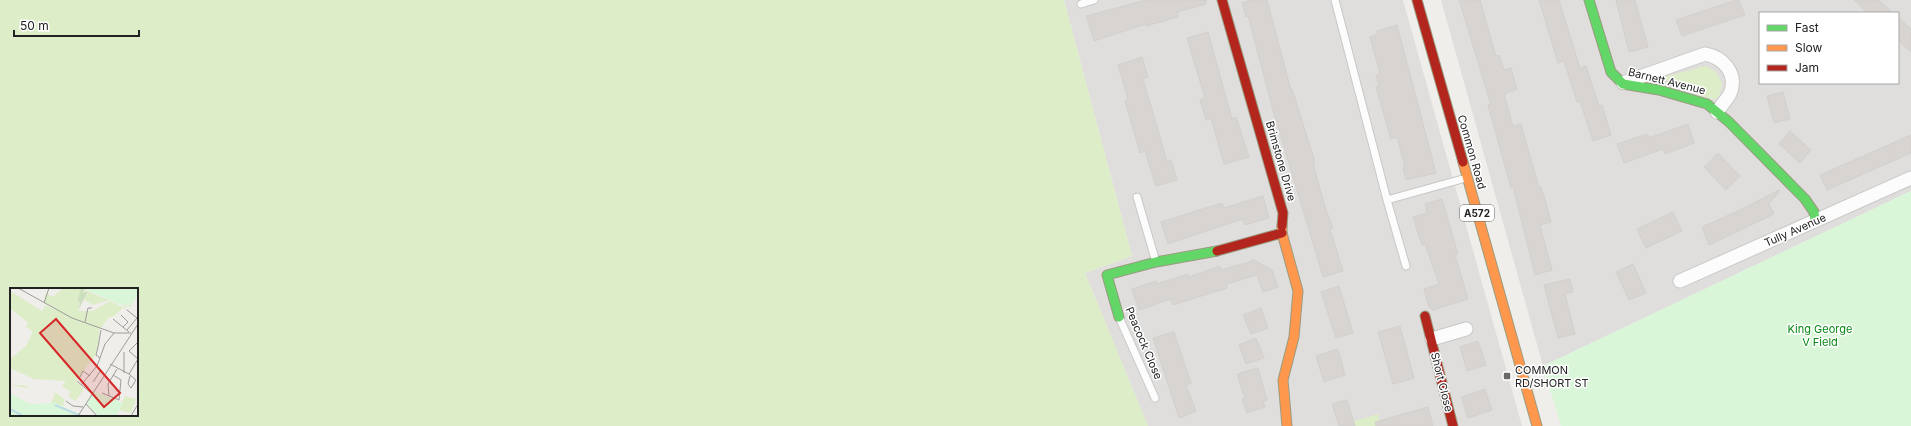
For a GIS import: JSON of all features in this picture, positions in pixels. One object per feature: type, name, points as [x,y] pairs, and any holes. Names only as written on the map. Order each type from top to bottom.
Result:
[{"type":"street","name":"Brimstone Drive","points":[[1222,0],[1284,212],[1282,233],[1298,291],[1294,338],[1284,380],[1284,407],[1287,426]]},
{"type":"street","name":"Common Road","points":[[1416,0],[1537,426]]},
{"type":"street","name":"Barnett Avenue","points":[[1589,0],[1611,72],[1623,84],[1659,90],[1707,104],[1717,112],[1805,199],[1814,212],[1815,221]]},
{"type":"street","points":[[1623,84],[1705,54],[1714,56],[1726,65],[1731,73],[1732,82],[1731,91],[1717,112]]},
{"type":"street","name":"Tully Avenue","points":[[1680,281],[1911,178]]},
{"type":"street","name":"Peacock Close","points":[[1119,317],[1107,275],[1156,262],[1205,256],[1282,233]]},
{"type":"street","name":"Short Close","points":[[1425,316],[1453,426]]},
{"type":"street","name":"Short Close","points":[[1432,339],[1466,329]]},
{"type":"lane","points":[[1081,4],[1094,0]]},
{"type":"lane","points":[[1335,0],[1387,200],[1406,266]]},
{"type":"lane","points":[[1387,200],[1467,178]]},
{"type":"lane","points":[[1138,197],[1156,262]]},
{"type":"lane","name":"Peacock Close","points":[[1119,317],[1154,398]]},
{"type":"shaded area","points":[[1064,0],[1403,0],[1522,426],[1148,426],[1085,273],[1132,256]]},
{"type":"shaded area","points":[[1441,0],[1911,0],[1911,191],[1543,366]]},
{"type":"green space","points":[[0,0],[1064,0],[1132,256],[1085,273],[1148,426],[0,426]]},
{"type":"green space","points":[[1706,66],[1716,72],[1722,84],[1719,96],[1715,100],[1698,95],[1664,79],[1667,76]]},
{"type":"green space","name":"King George V Field","points":[[1911,191],[1911,426],[1561,426],[1543,366]]},
{"type":"green space","points":[[1378,414],[1381,426],[1338,426]]},
{"type":"building","points":[[1146,0],[1206,0],[1206,4],[1177,12],[1178,17],[1146,26],[1146,24],[1094,41],[1086,16]]},
{"type":"building","points":[[1251,0],[1267,0],[1291,90],[1292,89],[1315,162],[1313,163],[1325,207],[1333,228],[1330,229],[1343,271],[1323,277],[1273,110],[1248,16],[1246,17],[1242,3]]},
{"type":"building","points":[[1459,0],[1480,0],[1496,56],[1499,55],[1504,70],[1511,68],[1517,89],[1504,94],[1513,126],[1521,124],[1539,187],[1541,187],[1545,199],[1551,222],[1540,225],[1552,270],[1535,275],[1513,187],[1511,188],[1488,105],[1491,105]]},
{"type":"building","points":[[1539,0],[1559,0],[1580,68],[1586,66],[1599,106],[1602,105],[1611,135],[1593,141],[1580,101],[1577,102],[1564,61],[1558,63]]},
{"type":"building","points":[[1616,0],[1635,0],[1648,47],[1629,52]]},
{"type":"building","points":[[1739,0],[1745,15],[1682,36],[1676,20]]},
{"type":"building","points":[[1854,0],[1879,0],[1892,12],[1867,12]]},
{"type":"building","points":[[1899,18],[1911,29],[1911,52],[1899,41]]},
{"type":"building","points":[[1397,25],[1436,173],[1406,180],[1403,168],[1405,167],[1397,137],[1391,139],[1376,87],[1379,86],[1376,75],[1380,74],[1370,37],[1378,34],[1377,31]]},
{"type":"building","points":[[1208,32],[1232,119],[1236,117],[1249,157],[1224,164],[1211,118],[1206,120],[1200,100],[1205,98],[1187,38]]},
{"type":"building","points":[[1142,57],[1148,77],[1143,79],[1167,161],[1171,160],[1177,180],[1156,186],[1145,151],[1140,153],[1125,101],[1128,99],[1118,65]]},
{"type":"building","points":[[1783,92],[1790,119],[1774,123],[1767,96]]},
{"type":"building","points":[[1688,124],[1694,143],[1665,154],[1663,149],[1624,163],[1617,144],[1647,134],[1649,138]]},
{"type":"building","points":[[1790,131],[1811,150],[1800,163],[1779,144]]},
{"type":"building","points":[[1911,135],[1911,153],[1827,190],[1820,175]]},
{"type":"building","points":[[1718,153],[1740,176],[1726,190],[1704,167]]},
{"type":"building","points":[[1779,190],[1780,191],[1769,204],[1774,214],[1709,245],[1702,227]]},
{"type":"building","points":[[1263,196],[1269,218],[1245,225],[1243,219],[1168,244],[1161,222],[1222,203],[1224,208]]},
{"type":"building","points":[[1442,199],[1458,254],[1455,255],[1468,299],[1433,310],[1429,307],[1424,289],[1439,284],[1425,244],[1422,245],[1413,217],[1427,213],[1425,204]]},
{"type":"building","points":[[1673,212],[1682,231],[1646,248],[1637,229]]},
{"type":"building","points":[[1252,259],[1272,270],[1278,287],[1263,292],[1257,275],[1226,284],[1227,288],[1173,305],[1171,299],[1139,310],[1132,289],[1156,281],[1157,284],[1188,274],[1189,277],[1220,266],[1221,270],[1253,261]]},
{"type":"building","points":[[1633,264],[1646,293],[1629,300],[1616,272]]},
{"type":"building","points":[[1570,279],[1573,292],[1565,294],[1575,334],[1558,338],[1544,285]]},
{"type":"building","points":[[1339,286],[1353,333],[1336,338],[1321,292]]},
{"type":"building","points":[[1261,308],[1268,328],[1251,334],[1243,315]]},
{"type":"building","points":[[1400,326],[1414,378],[1393,384],[1378,332]]},
{"type":"building","points":[[1174,332],[1191,383],[1186,385],[1196,411],[1179,418],[1153,338]]},
{"type":"building","points":[[1256,338],[1264,358],[1246,364],[1239,345]]},
{"type":"building","points":[[1478,341],[1486,365],[1467,371],[1460,347]]},
{"type":"building","points":[[1338,349],[1345,375],[1324,382],[1316,356]]},
{"type":"building","points":[[1258,368],[1267,400],[1263,401],[1265,407],[1247,413],[1242,399],[1245,398],[1237,374]]},
{"type":"building","points":[[1485,389],[1492,410],[1468,418],[1461,397]]},
{"type":"building","points":[[1347,400],[1355,426],[1339,426],[1332,404]]},
{"type":"building","points":[[1428,407],[1433,426],[1376,426],[1375,422]]},
{"type":"traffic: fast","points":[[1589,0],[1611,72],[1623,84],[1659,90],[1707,104],[1729,122],[1805,199],[1814,212],[1815,221]]},
{"type":"traffic: fast","points":[[1119,317],[1107,275],[1156,262],[1217,251]]},
{"type":"traffic: slow","points":[[1463,162],[1537,426]]},
{"type":"traffic: slow","points":[[1282,226],[1282,233],[1298,291],[1294,337],[1283,380],[1287,426]]},
{"type":"traffic: jam","points":[[1222,0],[1283,213],[1282,226]]},
{"type":"traffic: jam","points":[[1417,0],[1463,162]]},
{"type":"traffic: jam","points":[[1217,251],[1282,233]]},
{"type":"traffic: jam","points":[[1425,316],[1453,426]]},
{"type":"place","name":"COMMON RD/SHORT ST","points":[[1507,376]]}]
